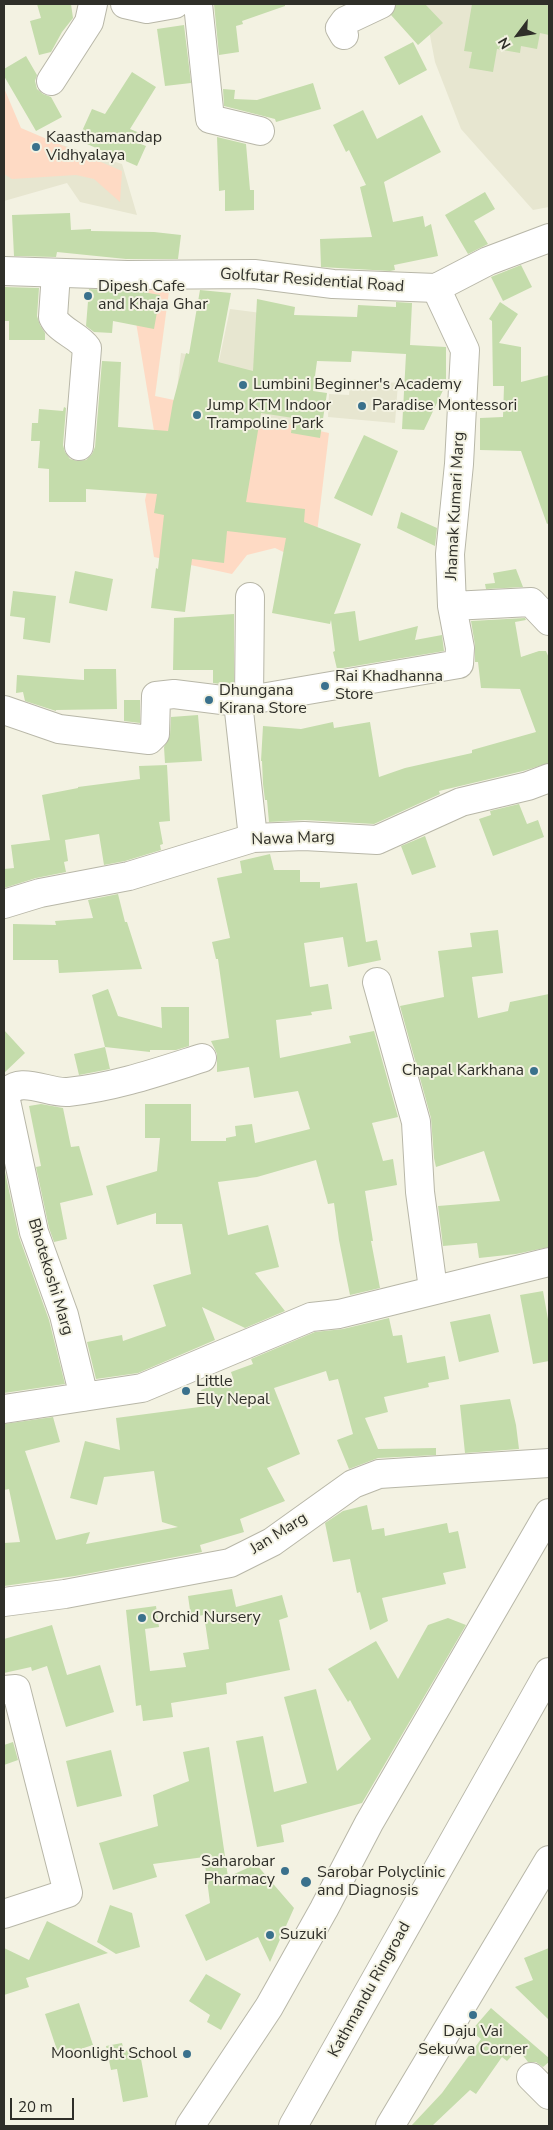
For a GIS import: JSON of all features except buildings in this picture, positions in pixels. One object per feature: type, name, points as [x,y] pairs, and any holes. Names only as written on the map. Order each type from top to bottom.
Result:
[{"type":"main road","points":[[51,81],[89,22],[94,4]]},
{"type":"main road","points":[[125,4],[147,9],[175,4]]},
{"type":"main road","points":[[198,4],[210,119],[260,131]]},
{"type":"main road","points":[[344,35],[340,28],[345,22],[381,4]]},
{"type":"main road","name":"Golfutar Residential Road","points":[[4,271],[127,275],[254,274],[333,284],[436,288],[488,261],[549,238]]},
{"type":"main road","points":[[56,273],[53,317],[56,323],[82,341],[87,348],[79,446]]},
{"type":"main road","name":"Jhamak Kumari Marg","points":[[244,701],[424,672],[459,664],[460,648],[452,606],[450,554],[465,350],[436,288]]},
{"type":"main road","points":[[250,597],[244,701],[253,838]]},
{"type":"main road","points":[[452,606],[531,602],[549,621]]},
{"type":"main road","points":[[4,710],[59,730],[149,740],[155,734],[156,696],[174,694],[244,701]]},
{"type":"main road","name":"Nawa Marg","points":[[4,904],[40,893],[129,876],[253,838],[304,836],[377,840],[461,802],[528,786],[549,778]]},
{"type":"main road","points":[[377,982],[416,1122],[420,1192],[433,1289]]},
{"type":"main road","name":"Bhotekoshi Marg","points":[[84,1397],[64,1315],[34,1232],[5,1096],[9,1088],[18,1084],[66,1092],[120,1084],[202,1058]]},
{"type":"main road","points":[[4,1409],[142,1388],[310,1317],[339,1314],[433,1289],[549,1262]]},
{"type":"main road","name":"Jan Marg","points":[[4,1602],[65,1594],[230,1563],[272,1542],[353,1484],[379,1474],[549,1463]]},
{"type":"main road","points":[[190,2126],[268,2007],[324,1909],[369,1823],[471,1651],[549,1513]]},
{"type":"main road","name":"Kathmandu Ringroad","points":[[293,2126],[549,1672]]},
{"type":"main road","points":[[4,1690],[16,1689],[68,1893],[4,1914]]},
{"type":"main road","points":[[390,2126],[549,1860]]},
{"type":"shaded area","points":[[424,4],[549,4],[549,207],[533,210],[461,129],[435,62]]},
{"type":"shaded area","name":"Kaasthamandap Vidhyalaya","points":[[4,88],[21,128],[122,171],[120,202],[94,179],[76,175],[12,179],[4,174]]},
{"type":"shaded area","name":"Kaasthamandap Vidhyalaya","points":[[4,102],[15,130],[122,164],[137,215],[80,202],[67,183],[4,201]]},
{"type":"shaded area","name":"Jump KTM Indoor Trampoline Park","points":[[130,286],[169,291],[155,396],[329,433],[313,566],[275,548],[247,555],[232,574],[154,557],[145,500],[157,449]]},
{"type":"shaded area","name":"Lumbini Beginner's Academy","points":[[230,309],[316,320],[303,431],[175,408],[181,353],[219,361]]},
{"type":"shaded area","name":"Paradise Montessori","points":[[350,379],[398,383],[395,423],[328,417],[329,394],[349,395]]},
{"type":"place","name":"Kaasthamandap Vidhyalaya","points":[[36,147]]},
{"type":"place","name":"Dipesh Cafe and Khaja Ghar","points":[[88,296]]},
{"type":"place","name":"Lumbini Beginner's Academy","points":[[243,385]]},
{"type":"place","name":"Paradise Montessori","points":[[362,406]]},
{"type":"place","name":"Jump KTM Indoor Trampoline Park","points":[[197,415]]},
{"type":"place","name":"Rai Khadhanna Store","points":[[325,686]]},
{"type":"place","name":"Dhungana Kirana Store","points":[[209,700]]},
{"type":"place","name":"Chapal Karkhana","points":[[534,1071]]},
{"type":"place","name":"Little Elly Nepal","points":[[186,1391]]},
{"type":"place","name":"Orchid Nursery","points":[[142,1618]]},
{"type":"place","name":"Saharobar Pharmacy","points":[[285,1871]]},
{"type":"place","name":"Sarobar Polyclinic and Diagnosis","points":[[306,1882]]},
{"type":"place","name":"Suzuki","points":[[270,1935]]},
{"type":"place","name":"Daju Vai Sekuwa Corner","points":[[473,2015]]},
{"type":"place","name":"Moonlight School","points":[[187,2054]]}]
